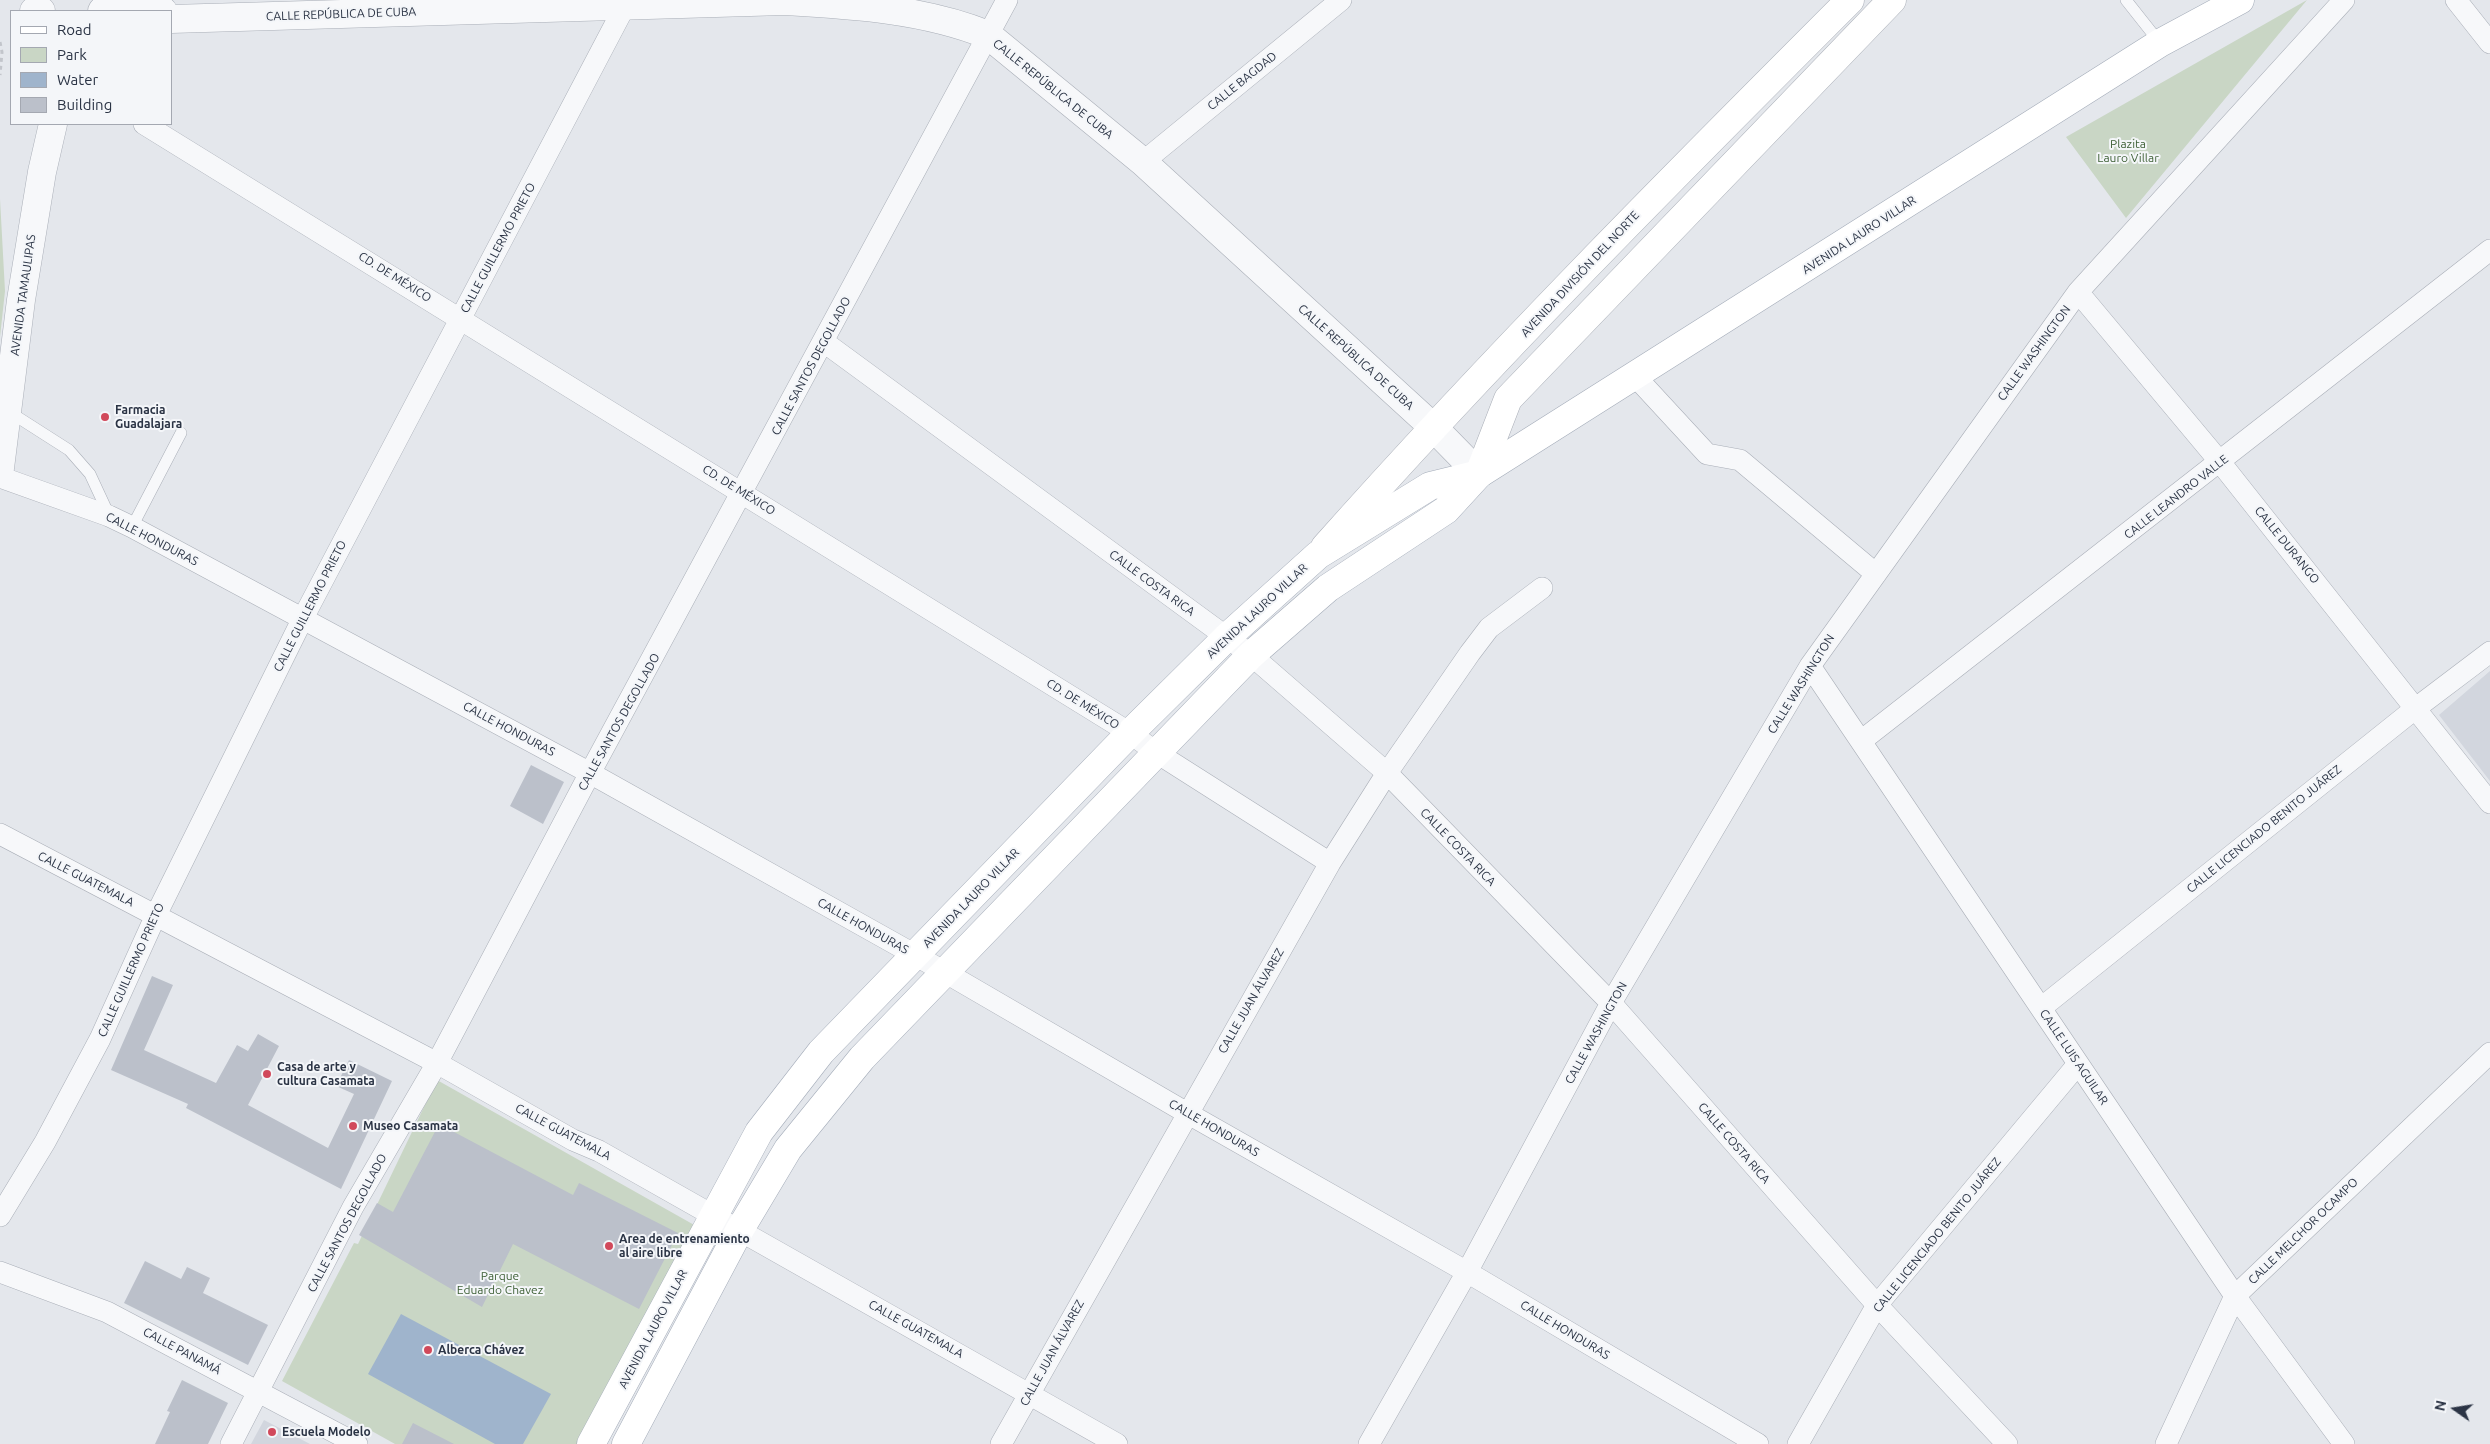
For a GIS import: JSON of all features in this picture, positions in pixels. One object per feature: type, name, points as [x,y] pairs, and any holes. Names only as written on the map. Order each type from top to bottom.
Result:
[{"type":"main road","name":"AVENIDA DIVISIÓN DEL NORTE","points":[[1318,555],[1373,491],[1641,208],[1850,0]]},
{"type":"main road","points":[[1479,474],[1508,399],[1892,0]]},
{"type":"main road","name":"AVENIDA LAURO VILLAR","points":[[626,1444],[739,1231],[788,1149],[862,1058],[1251,655],[1328,588],[1446,510],[1479,474],[2160,43],[2228,3]]},
{"type":"main road","points":[[1641,208],[1667,235]]},
{"type":"main road","name":"AVENIDA LAURO VILLAR","points":[[591,1444],[759,1132],[821,1052],[917,956],[1130,733],[1226,638],[1318,555],[1430,486],[1479,474]]},
{"type":"street","name":"CALLE SANTOS DEGOLLADO","points":[[231,1444],[353,1208],[437,1064],[590,773],[1007,0]]},
{"type":"street","name":"CALLE BAGDAD","points":[[1143,162],[1339,0]]},
{"type":"street","name":"CALLE WASHINGTON","points":[[1369,1444],[1467,1272],[1611,1003],[1810,666],[2078,292],[2344,0]]},
{"type":"street","points":[[2456,0],[2490,43]]},
{"type":"street","name":"CALLE REPÚBLICA DE CUBA","points":[[172,15],[212,9],[784,1],[876,4],[969,28],[988,36],[1143,162],[1434,428],[1479,474]]},
{"type":"street","name":"CALLE REPÚBLICA DE CUBA","points":[[107,10],[144,3],[160,10]]},
{"type":"street","name":"CALLE GUILLERMO PRIETO","points":[[0,1216],[45,1142],[100,1040],[156,915],[303,618],[626,3]]},
{"type":"street","points":[[43,125],[44,160]]},
{"type":"street","name":"AVENIDA TAMAULIPAS","points":[[0,468],[21,300],[44,160],[53,125]]},
{"type":"street","name":"CD. DE MÉXICO","points":[[146,125],[743,492],[1130,733],[1157,753],[1330,863]]},
{"type":"street","name":"CALLE LEANDRO VALLE","points":[[1861,742],[2490,250]]},
{"type":"street","name":"CALLE DURANGO","points":[[2078,292],[2220,462],[2490,803]]},
{"type":"street","name":"CALLE COSTA RICA","points":[[824,342],[1251,655],[1387,774],[1611,1003],[1877,1305],[2007,1444]]},
{"type":"street","points":[[1635,376],[1707,454],[1740,460],[1876,574]]},
{"type":"street","name":"CALLE HONDURAS","points":[[0,477],[109,516],[132,527],[590,773],[917,956],[1187,1113],[1467,1272],[1758,1444]]},
{"type":"street","name":"CALLE JUAN ÁLVAREZ","points":[[1001,1444],[1330,863],[1387,774],[1489,628],[1542,588]]},
{"type":"street","name":"CALLE LICENCIADO BENITO JUÁREZ","points":[[2041,1008],[2416,708],[2490,652]]},
{"type":"street","name":"CALLE LUIS AGUILAR","points":[[1810,666],[2235,1296],[2344,1444]]},
{"type":"street","name":"CALLE GUATEMALA","points":[[0,834],[437,1064],[573,1140],[599,1151],[713,1217],[1029,1392],[1118,1444]]},
{"type":"street","name":"CALLE MELCHOR OCAMPO","points":[[2166,1444],[2235,1296],[2490,1053]]},
{"type":"street","name":"CALLE LICENCIADO BENITO JUÁREZ","points":[[1798,1444],[1877,1305],[2078,1064]]},
{"type":"street","name":"CALLE PANAMÁ","points":[[0,1272],[107,1312],[357,1444]]},
{"type":"lane","points":[[2126,0],[2160,43]]},
{"type":"lane","points":[[7,410],[69,450],[90,474],[109,516]]},
{"type":"lane","points":[[132,527],[181,433]]},
{"type":"path","points":[[0,42],[2,52],[0,75]]},
{"type":"shaded area","points":[[2490,671],[2490,781],[2439,715]]},
{"type":"shaded area","name":"Escuela Modelo","points":[[264,1420],[310,1444],[251,1444]]},
{"type":"green space","name":"Plazita Lauro Villar","points":[[2307,0],[2126,218],[2066,137]]},
{"type":"green space","points":[[0,199],[5,291],[0,337]]},
{"type":"green space","name":"Parque Eduardo Chavez","points":[[437,1080],[696,1226],[578,1444],[395,1444],[282,1381],[354,1243],[358,1244]]},
{"type":"water","points":[[401,1314],[551,1394],[523,1444],[495,1444],[368,1374]]},
{"type":"building","points":[[531,765],[564,782],[543,824],[510,806]]},
{"type":"building","points":[[152,976],[173,985],[144,1050],[216,1083],[237,1045],[248,1051],[258,1034],[279,1046],[248,1105],[328,1148],[354,1094],[336,1086],[349,1060],[392,1081],[341,1189],[186,1108],[188,1104],[111,1070]]},
{"type":"building","points":[[439,1124],[573,1195],[579,1183],[678,1233],[639,1309],[513,1244],[482,1307],[359,1235],[377,1203],[393,1212]]},
{"type":"building","points":[[145,1261],[181,1279],[187,1267],[210,1278],[203,1293],[268,1325],[248,1365],[124,1303]]},
{"type":"building","points":[[182,1380],[228,1403],[208,1444],[155,1444],[170,1412],[167,1411]]},
{"type":"building","points":[[413,1423],[454,1444],[402,1444]]},
{"type":"place","name":"Farmacia Guadalajara","points":[[105,417]]},
{"type":"place","name":"Casa de arte y cultura Casamata","points":[[267,1074]]},
{"type":"place","name":"Museo Casamata","points":[[353,1126]]},
{"type":"place","name":"Area de entrenamiento al aire libre","points":[[609,1246]]},
{"type":"place","name":"Alberca Chávez","points":[[428,1350]]},
{"type":"place","name":"Escuela Modelo","points":[[272,1432]]}]
